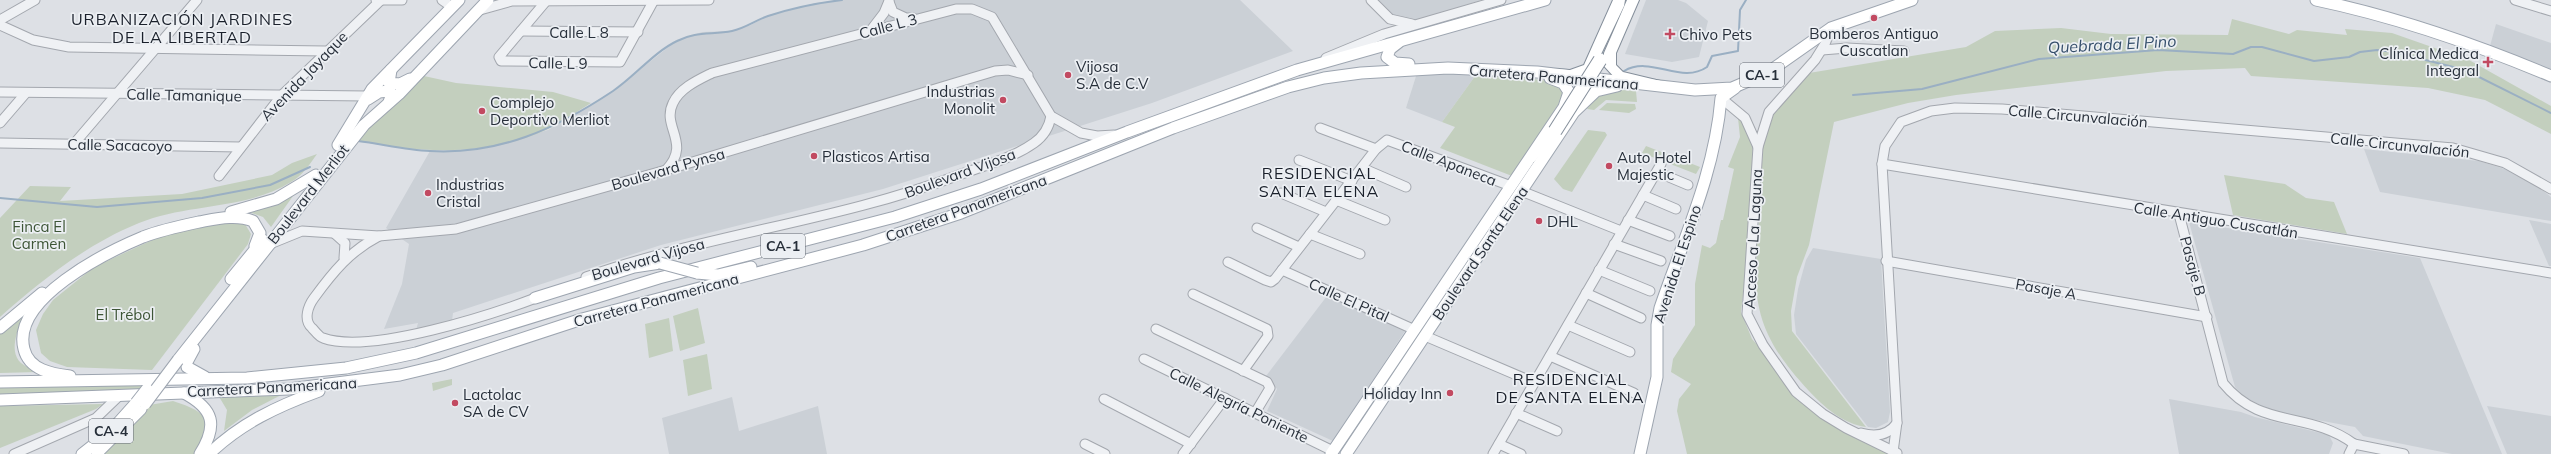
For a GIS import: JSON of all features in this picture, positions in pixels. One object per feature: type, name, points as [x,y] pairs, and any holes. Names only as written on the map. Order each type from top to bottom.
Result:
[{"type":"highway","points":[[1537,72],[1570,74],[1589,68],[1618,6],[1626,2]]},
{"type":"highway","points":[[1626,2],[1610,54],[1610,66],[1619,75],[1669,87]]},
{"type":"highway","points":[[1530,159],[1555,131],[1600,60],[1626,2]]},
{"type":"main road","name":"Boulevard Merliot","points":[[140,404],[352,138],[418,74],[488,0]]},
{"type":"main road","name":"Carretera Panamericana","points":[[0,382],[267,377],[346,368],[416,353],[659,278],[895,217],[981,189],[1127,132],[1296,70],[1544,0]]},
{"type":"main road","name":"Carretera Panamericana","points":[[0,400],[289,389],[336,385],[400,375],[442,365],[582,319],[863,245],[961,213],[1266,93],[1324,78],[1361,73],[1465,68],[1537,72],[1637,85],[1695,90],[1736,86],[1766,73],[1831,28],[1912,0]]},
{"type":"main road","points":[[2316,0],[2355,8],[2431,30],[2491,51],[2551,76]]},
{"type":"main road","name":"Boulevard Merliot","points":[[174,360],[246,260],[316,175],[347,132],[366,99],[391,70],[455,4]]},
{"type":"main road","points":[[1406,38],[1387,53],[1387,57],[1390,61],[1401,64],[1465,68]]},
{"type":"main road","points":[[391,70],[388,81],[392,84],[400,84],[418,74]]},
{"type":"main road","name":"Boulevard Santa Elena","points":[[1346,454],[1426,336],[1516,189],[1530,159],[1564,107],[1569,92],[1562,83],[1537,72]]},
{"type":"main road","name":"Boulevard Santa Elena","points":[[1335,453],[1354,430],[1352,422],[1439,295],[1574,112],[1589,96],[1601,89],[1637,85]]},
{"type":"main road","points":[[1695,90],[1721,98],[1736,86]]},
{"type":"main road","points":[[366,99],[379,92],[386,91],[392,94],[389,102]]},
{"type":"main road","name":"Avenida El Espino","points":[[1640,454],[1657,376],[1656,323],[1711,163],[1719,128],[1721,98]]},
{"type":"main road","points":[[0,328],[71,270],[115,244],[165,226],[260,206],[286,195],[316,175]]},
{"type":"main road","points":[[115,381],[57,374],[42,370],[32,364],[25,354],[24,331],[28,319],[44,298],[74,273],[119,248],[168,229],[191,224],[244,217],[255,223],[260,233],[246,260]]},
{"type":"main road","points":[[210,379],[187,368],[190,355],[265,254],[268,245]]},
{"type":"main road","points":[[535,298],[647,264],[660,263],[707,276],[863,245]]},
{"type":"main road","points":[[1426,336],[1421,330],[1422,324],[1439,295]]},
{"type":"main road","points":[[1407,363],[1418,335],[1415,330]]},
{"type":"main road","points":[[200,454],[212,447],[239,426],[261,413],[336,385]]},
{"type":"main road","points":[[184,392],[200,402],[208,411],[212,428],[212,447]]},
{"type":"main road","name":"CA-4","points":[[82,454],[110,432],[140,404]]},
{"type":"main road","name":"CA-4","points":[[94,454],[120,432],[140,404]]},
{"type":"street","points":[[0,20],[35,0]]},
{"type":"street","points":[[73,145],[197,0]]},
{"type":"street","points":[[376,0],[402,0]]},
{"type":"street","name":"Avenida Jayaque","points":[[218,176],[281,96],[325,51],[381,0]]},
{"type":"street","points":[[442,0],[455,4]]},
{"type":"street","points":[[638,32],[654,0]]},
{"type":"street","points":[[478,11],[510,1],[709,0]]},
{"type":"street","points":[[1370,0],[1390,19],[1417,24]]},
{"type":"street","name":"Carretera Panamericana","points":[[1296,70],[1384,34],[1501,0]]},
{"type":"street","points":[[2515,0],[2551,11]]},
{"type":"street","points":[[521,31],[547,1]]},
{"type":"street","points":[[889,1],[889,8],[899,15],[906,18],[923,16]]},
{"type":"street","points":[[870,31],[881,18],[889,1]]},
{"type":"street","name":"Calle L 3","points":[[666,170],[676,156],[678,149],[670,111],[675,99],[687,87],[712,73],[923,16],[965,8],[992,17],[1028,75],[1051,116],[1064,126],[1086,134],[1103,136],[1127,132]]},
{"type":"street","points":[[1384,34],[1391,28],[1390,19]]},
{"type":"street","points":[[0,25],[33,40],[49,44],[156,48],[325,51]]},
{"type":"street","name":"Acceso a La Laguna","points":[[1831,28],[1822,50],[1769,112],[1758,147],[1747,314],[1763,345],[1796,392],[1823,414],[1846,428],[1896,453]]},
{"type":"street","name":"Calle L 8","points":[[521,31],[638,32]]},
{"type":"street","name":"Calle L 9","points":[[521,31],[499,57],[501,61],[620,62],[638,32]]},
{"type":"street","points":[[1822,50],[1847,48],[1904,51]]},
{"type":"street","name":"Boulevard Pynsa","points":[[268,245],[302,231],[379,236],[431,233],[456,229],[666,170],[996,71],[1014,70],[1028,75]]},
{"type":"street","name":"Calle Tamanique","points":[[0,92],[25,94],[281,96],[366,99]]},
{"type":"street","points":[[0,123],[25,94]]},
{"type":"street","points":[[1721,98],[1744,115],[1749,123],[1758,147]]},
{"type":"street","name":"Calle Circunvalación","points":[[1896,453],[1897,422],[1886,261],[1882,164],[1885,146],[1901,122],[1931,111],[1955,108],[1994,109],[2453,148],[2478,153],[2520,169],[2551,189]]},
{"type":"street","name":"Boulevard Vijosa","points":[[379,236],[344,258],[310,304],[307,312],[310,329],[318,337],[367,342],[441,328],[535,298],[606,269],[751,230],[882,201],[929,186],[1030,147],[1046,134],[1051,116]]},
{"type":"street","points":[[1228,262],[1271,282],[1376,149],[1320,128]]},
{"type":"street","name":"Calle Apaneca","points":[[1376,149],[1387,140],[1437,157],[1621,231]]},
{"type":"street","name":"Calle Sacacoyo","points":[[0,143],[240,147]]},
{"type":"street","points":[[1299,160],[1352,181]]},
{"type":"street","name":"Calle Antiguo Cuscatlán","points":[[1882,164],[2179,214],[2551,273]]},
{"type":"street","points":[[1362,168],[1406,187]]},
{"type":"street","points":[[1493,454],[1533,382],[1550,356],[1621,231],[1659,168],[1688,185]]},
{"type":"street","points":[[1281,193],[1326,212]]},
{"type":"street","points":[[1643,195],[1676,209]]},
{"type":"street","points":[[1336,200],[1385,220]]},
{"type":"street","name":"Pasaje B","points":[[2179,214],[2223,383],[2236,401],[2273,416],[2331,429],[2346,436],[2354,444]]},
{"type":"street","points":[[292,215],[294,225],[302,231]]},
{"type":"street","points":[[1628,220],[1670,236]]},
{"type":"street","points":[[1257,228],[1299,247]]},
{"type":"street","points":[[334,234],[345,243],[344,258]]},
{"type":"street","points":[[1310,234],[1360,254]]},
{"type":"street","points":[[1614,244],[1661,261]]},
{"type":"street","name":"Pasaje A","points":[[1886,261],[2207,317]]},
{"type":"street","name":"Calle El Pital","points":[[1282,270],[1415,330]]},
{"type":"street","points":[[1599,270],[1650,291]]},
{"type":"street","points":[[1586,293],[1641,318]]},
{"type":"street","points":[[1193,294],[1267,329],[1268,336],[1243,371]]},
{"type":"street","points":[[1568,325],[1630,352]]},
{"type":"street","points":[[1156,329],[1267,382],[1270,388],[1255,413]]},
{"type":"street","points":[[1426,336],[1533,382]]},
{"type":"street","points":[[1550,356],[1634,393]]},
{"type":"street","name":"Calle Alegría Poniente","points":[[1144,359],[1335,453]]},
{"type":"street","points":[[0,378],[44,382]]},
{"type":"street","points":[[14,454],[96,418],[120,395]]},
{"type":"street","points":[[1183,454],[1225,398]]},
{"type":"street","points":[[1104,399],[1191,444]]},
{"type":"street","points":[[1516,413],[1557,431]]},
{"type":"street","points":[[1846,428],[1862,434],[1879,435],[1890,432],[1897,422]]},
{"type":"street","points":[[1085,444],[1105,454]]},
{"type":"street","points":[[1499,444],[1521,454]]},
{"type":"street","points":[[2349,454],[2354,444],[2404,454]]},
{"type":"shaded area","points":[[842,0],[1240,0],[1293,51],[1152,103],[883,189],[661,245],[453,313],[452,321],[416,330],[418,323],[384,329],[402,284],[409,244],[386,228],[430,151],[481,149],[548,130],[613,91],[676,41],[702,32],[732,31],[751,25],[767,16],[816,3]]},
{"type":"shaded area","points":[[1375,0],[1482,0],[1413,21],[1395,18]]},
{"type":"shaded area","points":[[1646,0],[1678,0],[1686,3],[1708,21],[1699,57],[1672,62],[1625,54]]},
{"type":"shaded area","points":[[2496,24],[2551,43],[2551,71],[2490,46]]},
{"type":"shaded area","points":[[1478,72],[1442,122],[1406,108],[1417,73]]},
{"type":"shaded area","points":[[2364,149],[2479,161],[2508,170],[2540,188],[2551,197],[2551,221],[2380,192]]},
{"type":"shaded area","points":[[2529,220],[2551,224],[2551,266],[2549,266]]},
{"type":"shaded area","points":[[2189,222],[2420,258],[2502,454],[2452,454],[2363,436],[2355,427],[2274,412],[2244,397],[2235,387]]},
{"type":"shaded area","points":[[1813,248],[1881,259],[1890,412],[1888,422],[1876,428],[1868,427],[1796,334],[1794,315],[1798,289],[1806,260]]},
{"type":"shaded area","points":[[1330,292],[1407,328],[1333,441],[1267,411],[1277,389],[1266,376]]},
{"type":"shaded area","points":[[732,397],[739,431],[818,406],[827,454],[669,454],[662,418]]},
{"type":"shaded area","points":[[2169,399],[2241,412],[2255,417],[2329,435],[2333,443],[2329,454],[2179,454]]},
{"type":"shaded area","points":[[2487,406],[2551,416],[2551,454],[2507,454]]},
{"type":"green space","points":[[2232,19],[2289,34],[2297,30],[2347,35],[2345,29],[2392,33],[2469,60],[2551,106],[2551,134],[2485,100],[2428,88],[2251,76],[2245,68],[2166,71],[1956,95],[1908,103],[1834,122],[1809,245],[1797,277],[1791,311],[1792,331],[1866,427],[1842,419],[1834,414],[1809,391],[1787,366],[1772,343],[1763,321],[1758,300],[1756,277],[1762,156],[1767,127],[1776,106],[1803,74],[1966,47],[1995,31],[2061,28],[2111,34],[2228,35]]},
{"type":"green space","points":[[1478,72],[1557,82],[1565,94],[1512,176],[1440,148],[1455,127],[1442,122]]},
{"type":"green space","name":"Complejo Deportivo Merliot","points":[[424,76],[456,83],[553,92],[591,103],[552,127],[524,139],[477,149],[429,150],[358,141],[366,127]]},
{"type":"green space","points":[[1622,90],[1636,91],[1637,102],[1606,100],[1594,110],[1587,109],[1598,95]]},
{"type":"green space","points":[[1607,103],[1635,104],[1636,109],[1629,113],[1599,110]]},
{"type":"green space","points":[[1738,118],[1747,128],[1753,145],[1750,235],[1741,312],[1752,339],[1774,363],[1798,397],[1890,454],[1687,454],[1677,411],[1679,399],[1691,384],[1671,372],[1673,359],[1695,325],[1695,284],[1702,245],[1710,248],[1716,243],[1721,220],[1723,220],[1734,169],[1728,167],[1740,137]]},
{"type":"green space","points":[[1588,130],[1605,132],[1607,135],[1572,192],[1563,189],[1554,179]]},
{"type":"green space","points":[[1646,146],[1700,167],[1696,174],[1642,153]]},
{"type":"green space","name":"Finca El Carmen","points":[[317,154],[306,170],[291,182],[274,191],[236,202],[177,212],[158,217],[139,223],[101,241],[66,264],[0,317],[0,218],[30,186],[71,187],[60,201],[182,194],[272,175],[292,163]]},
{"type":"green space","points":[[2224,175],[2285,184],[2306,198],[2334,202],[2347,234],[2233,215]]},
{"type":"green space","points":[[293,196],[271,227],[263,217],[249,212]]},
{"type":"green space","name":"El Trébol","points":[[235,221],[245,224],[251,234],[248,244],[152,370],[67,367],[50,361],[41,353],[36,330],[43,314],[53,300],[94,267],[163,235]]},
{"type":"green space","points":[[698,308],[705,343],[680,351],[673,316]]},
{"type":"green space","points":[[25,311],[16,337],[15,351],[17,358],[21,363],[38,372],[0,373],[0,333]]},
{"type":"green space","points":[[669,318],[673,351],[649,358],[645,324]]},
{"type":"green space","points":[[707,354],[712,389],[688,396],[683,360]]},
{"type":"green space","points":[[452,379],[452,385],[433,391],[432,383]]},
{"type":"green space","points":[[147,384],[142,391],[0,394],[0,386]]},
{"type":"green space","points":[[287,392],[252,410],[224,431],[227,410],[218,395]]},
{"type":"green space","points":[[173,401],[195,410],[205,419],[206,425],[204,433],[195,454],[100,454],[149,405]]},
{"type":"green space","points":[[103,404],[96,409],[0,448],[0,406]]},
{"type":"waterway","points":[[358,141],[430,151],[480,149],[503,144],[548,128],[592,105],[621,85],[660,51],[684,38],[697,34],[732,31],[768,16],[814,4],[842,0]]},
{"type":"waterway","points":[[1624,71],[1634,67],[1645,66],[1676,72],[1697,72],[1707,67],[1712,56],[1738,51],[1740,10],[1746,0]]},
{"type":"waterway","name":"Quebrada El Pino","points":[[1853,95],[1922,89],[2039,59],[2158,50],[2233,54],[2251,47],[2262,47],[2314,61],[2349,57],[2360,52],[2377,50],[2394,52],[2465,70],[2551,113]]},
{"type":"waterway","points":[[0,198],[97,207],[202,198],[270,185],[310,167]]},
{"type":"place","name":"Bomberos Antiguo Cuscatlan","points":[[1874,18]]},
{"type":"place","name":"Chivo Pets","points":[[1670,34]]},
{"type":"place","name":"Clínica Medica Integral","points":[[2488,62]]},
{"type":"place","name":"Vijosa S.A de C.V","points":[[1068,75]]},
{"type":"place","name":"Industrias Monolit","points":[[1003,100]]},
{"type":"place","name":"Complejo Deportivo Merliot","points":[[482,111]]},
{"type":"place","name":"Plasticos Artisa","points":[[814,156]]},
{"type":"place","name":"Auto Hotel Majestic","points":[[1609,166]]},
{"type":"place","name":"Industrias Cristal","points":[[428,193]]},
{"type":"place","name":"DHL","points":[[1539,221]]},
{"type":"place","name":"Holiday Inn","points":[[1450,393]]},
{"type":"place","name":"Lactolac SA de CV","points":[[455,403]]},
{"type":"district","name":"URBANIZACIÓN JARDINES DE LA LIBERTAD","points":[[182,28]]},
{"type":"district","name":"RESIDENCIAL SANTA ELENA","points":[[1319,182]]},
{"type":"district","name":"RESIDENCIAL DE SANTA ELENA","points":[[1570,388]]}]
